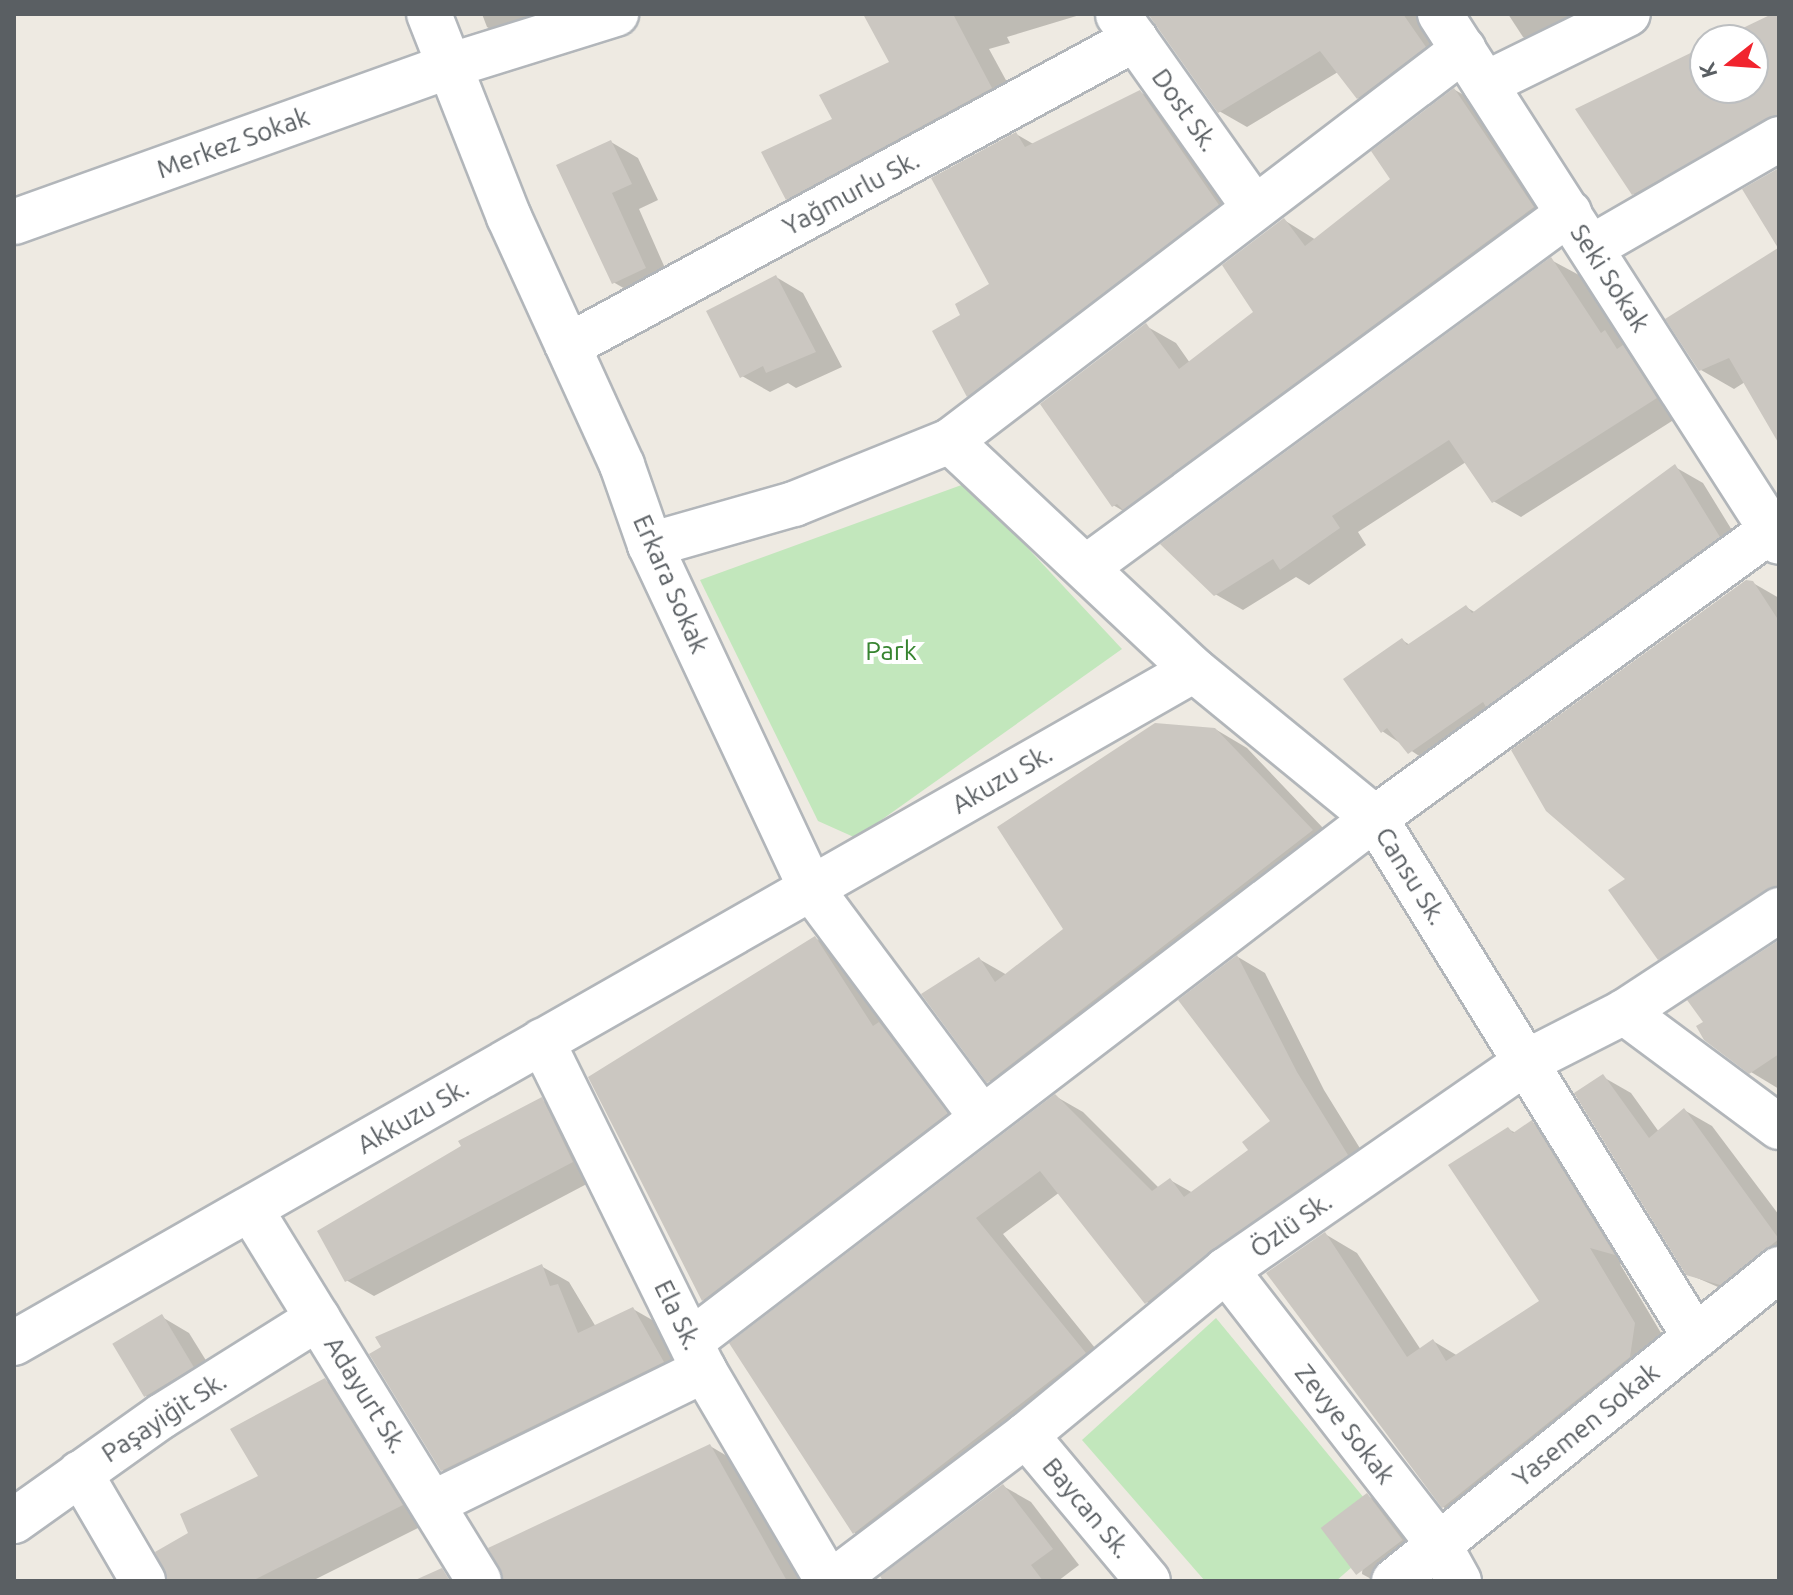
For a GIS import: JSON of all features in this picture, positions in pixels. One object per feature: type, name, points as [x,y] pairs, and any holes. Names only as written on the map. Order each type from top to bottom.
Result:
[{"type":"street","name":"Erkara Sokak","points":[[429,14],[452,65],[509,217],[622,465],[650,545],[810,887],[981,1116]]},
{"type":"street","name":"Merkez Sokak","points":[[14,222],[452,65],[616,14]]},
{"type":"street","points":[[650,545],[794,504],[950,441],[1253,206],[1463,49],[1628,14]]},
{"type":"street","name":"Dost Sk.","points":[[1126,26],[1253,206]]},
{"type":"street","name":"Yağmurlu Sk.","points":[[568,346],[1126,26]]},
{"type":"street","name":"Seki Sokak","points":[[1463,49],[1777,532]]},
{"type":"street","points":[[1088,566],[1580,230],[1779,139]]},
{"type":"street","name":"Cansu Sk.","points":[[950,441],[1088,566],[1194,670],[1375,818],[1695,1337]]},
{"type":"street","points":[[433,1503],[697,1356],[981,1116],[1375,818],[1777,532]]},
{"type":"street","name":"Akuzu Sk.","points":[[810,887],[1194,670]]},
{"type":"street","name":"Akkuzu Sk.","points":[[14,1343],[251,1210],[810,887]]},
{"type":"street","name":"Özlü Sk.","points":[[830,1581],[1026,1435],[1226,1270],[1526,1062],[1624,1012],[1779,910]]},
{"type":"street","points":[[1624,1012],[1779,1127]]},
{"type":"street","name":"Ela Sk.","points":[[542,1041],[697,1356],[830,1581]]},
{"type":"street","name":"Adayurt Sk.","points":[[251,1210],[479,1581]]},
{"type":"street","name":"Yasemen Sokak","points":[[1394,1581],[1449,1563],[1695,1337],[1779,1269]]},
{"type":"street","name":"Zevye Sokak","points":[[1226,1270],[1449,1563]]},
{"type":"street","name":"Paşayiğit Sk.","points":[[14,1521],[80,1473],[318,1318]]},
{"type":"street","name":"Baycan Sk.","points":[[1026,1435],[1148,1581]]},
{"type":"street","points":[[80,1473],[143,1581]]},
{"type":"green space","name":"Park","points":[[967,483],[1122,649],[856,838],[818,821],[700,580]]},
{"type":"green space","points":[[1216,1318],[1392,1532],[1336,1581],[1205,1581],[1082,1440]]},
{"type":"building","points":[[863,14],[953,14],[992,88],[786,200],[761,152],[832,119],[819,95],[889,62]]},
{"type":"building","points":[[1148,14],[1403,14],[1426,47],[1357,99],[1320,51],[1218,113]]},
{"type":"building","points":[[1779,14],[1779,114],[1632,195],[1575,109],[1689,54],[1689,104],[1769,104],[1769,24],[1751,24]]},
{"type":"building","points":[[1454,88],[1534,207],[1123,510],[1117,504],[1112,507],[1040,404],[1146,323],[1179,369],[1253,312],[1222,265],[1284,218],[1305,246],[1390,179],[1371,151]]},
{"type":"building","points":[[1140,90],[1219,205],[967,397],[932,331],[960,315],[955,304],[989,284],[931,178],[1016,132],[1025,147]]},
{"type":"building","points":[[611,140],[632,184],[612,193],[646,268],[612,284],[556,165]]},
{"type":"building","points":[[1779,168],[1779,444],[1729,358],[1699,371],[1665,319],[1778,248],[1742,189]]},
{"type":"building","points":[[1551,257],[1601,333],[1605,330],[1617,349],[1623,345],[1657,398],[1492,503],[1449,440],[1332,516],[1340,528],[1280,570],[1273,559],[1214,596],[1160,544]]},
{"type":"building","points":[[776,275],[816,352],[766,373],[763,366],[740,378],[706,311]]},
{"type":"building","points":[[1675,464],[1720,537],[1486,707],[1483,702],[1408,754],[1387,728],[1381,733],[1343,679],[1402,638],[1407,645],[1466,605],[1472,613]]},
{"type":"building","points":[[1746,580],[1753,581],[1779,621],[1779,885],[1658,960],[1608,890],[1625,879],[1546,811],[1511,750]]},
{"type":"building","points":[[1155,723],[1215,728],[1313,830],[987,1083],[921,994],[979,957],[995,982],[1063,929],[997,827]]},
{"type":"building","points":[[815,936],[873,1026],[879,1022],[948,1113],[702,1301],[588,1077]]},
{"type":"building","points":[[1779,940],[1779,1054],[1749,1074],[1704,1040],[1696,1026],[1703,1022],[1687,1000]]},
{"type":"building","points":[[1237,955],[1297,1072],[1348,1155],[1212,1250],[1145,1304],[1040,1171],[976,1218],[1086,1353],[853,1534],[729,1343],[1055,1094],[1152,1191],[1170,1178],[1184,1197],[1248,1150],[1242,1142],[1270,1121],[1178,1000]]},
{"type":"building","points":[[1603,1074],[1649,1138],[1684,1108],[1779,1239],[1720,1285],[1686,1275],[1574,1093]]},
{"type":"building","points":[[542,1097],[573,1162],[345,1282],[317,1231],[461,1146],[458,1141]]},
{"type":"building","points":[[1532,1120],[1615,1255],[1590,1248],[1635,1323],[1630,1357],[1442,1508],[1266,1273],[1325,1232],[1407,1357],[1433,1339],[1446,1361],[1539,1301],[1448,1165],[1508,1127],[1513,1133]]},
{"type":"building","points":[[542,1264],[550,1286],[558,1284],[578,1333],[633,1307],[664,1362],[441,1471],[369,1354],[381,1347],[375,1337]]},
{"type":"building","points":[[162,1314],[194,1367],[144,1397],[112,1344]]},
{"type":"building","points":[[325,1378],[403,1505],[252,1581],[168,1581],[155,1552],[188,1533],[180,1514],[258,1476],[230,1429]]},
{"type":"building","points":[[710,1444],[787,1581],[504,1581],[488,1548]]},
{"type":"building","points":[[1003,1484],[1053,1549],[1031,1565],[1043,1581],[883,1581],[880,1576]]},
{"type":"building","points":[[1367,1493],[1403,1540],[1356,1575],[1321,1528]]},
{"type":"building","points":[[442,1568],[450,1581],[413,1581]]}]
